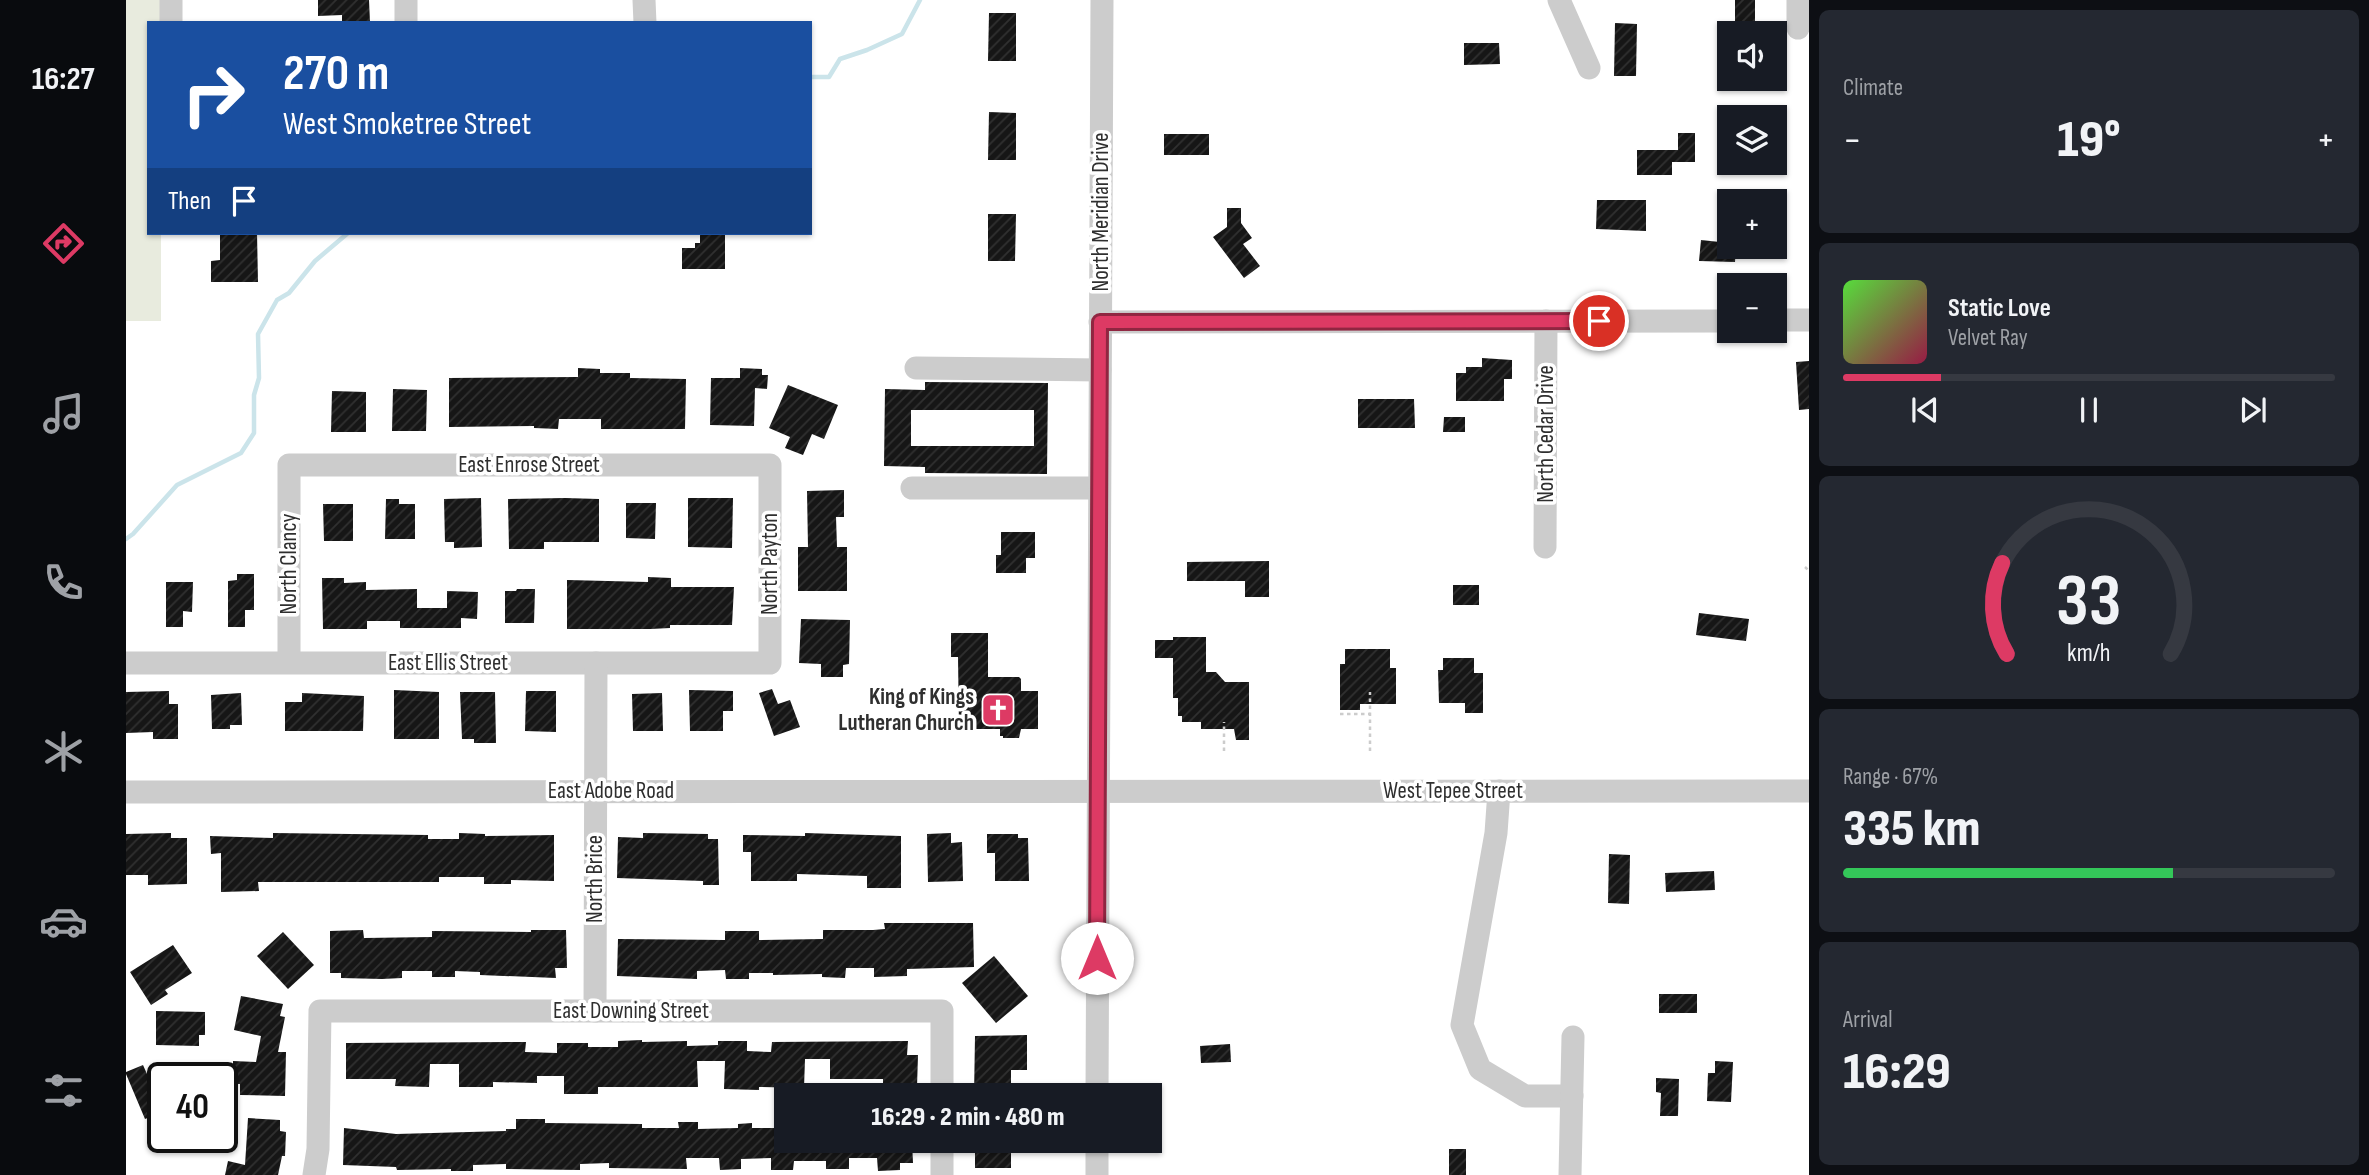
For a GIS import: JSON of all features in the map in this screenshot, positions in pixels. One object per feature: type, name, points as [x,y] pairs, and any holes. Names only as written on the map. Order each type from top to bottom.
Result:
[{"type":"street","points":[[171,0],[171,21]]},
{"type":"street","points":[[406,0],[406,21]]},
{"type":"street","points":[[644,0],[645,21]]},
{"type":"street","name":"North Meridian Drive","points":[[1097,1083],[1101,0]]},
{"type":"street","points":[[1559,0],[1589,68]]},
{"type":"street","points":[[1798,0],[1798,28]]},
{"type":"street","points":[[1787,320],[1809,320]]},
{"type":"street","name":"North Cedar Drive","points":[[1545,547],[1546,321]]},
{"type":"street","points":[[1100,322],[1717,321]]},
{"type":"street","points":[[916,368],[1100,370]]},
{"type":"street","name":"East Enrose Street","points":[[289,465],[770,466]]},
{"type":"street","name":"North Clancy","points":[[289,465],[289,663]]},
{"type":"street","name":"North Payton","points":[[770,466],[771,663]]},
{"type":"street","points":[[912,488],[1099,488]]},
{"type":"street","name":"East Ellis Street","points":[[126,663],[771,663]]},
{"type":"street","name":"North Brice","points":[[595,1011],[596,663]]},
{"type":"street","points":[[1499,791],[1496,833],[1462,1025],[1480,1069],[1525,1096],[1572,1096]]},
{"type":"street","name":"West Tepee Street","points":[[1097,792],[1809,791]]},
{"type":"street","name":"East Adobe Road","points":[[126,792],[1097,792]]},
{"type":"street","name":"East Downing Street","points":[[314,1175],[318,1149],[320,1011],[942,1011],[942,1083]]},
{"type":"street","points":[[1570,1175],[1573,1037]]},
{"type":"street","points":[[942,1153],[942,1175]]},
{"type":"street","points":[[1097,1153],[1097,1175]]},
{"type":"path","points":[[1805,567],[1809,571]]},
{"type":"path","points":[[1370,692],[1370,751]]},
{"type":"path","points":[[1340,714],[1370,714]]},
{"type":"path","points":[[1224,722],[1224,751]]},
{"type":"shaded area","points":[[126,0],[164,0],[164,21],[147,21],[147,235],[161,235],[161,321],[126,321]]},
{"type":"building","points":[[318,0],[369,0],[370,21],[342,21],[342,15],[318,16]]},
{"type":"building","points":[[1735,0],[1755,0],[1755,21],[1735,21]]},
{"type":"building","points":[[989,13],[1016,13],[1016,61],[988,61]]},
{"type":"building","points":[[1615,23],[1637,24],[1636,76],[1614,76]]},
{"type":"building","points":[[1464,43],[1499,43],[1500,64],[1464,65]]},
{"type":"building","points":[[989,112],[1016,113],[1016,160],[988,160]]},
{"type":"building","points":[[1678,133],[1695,133],[1695,162],[1672,162],[1672,175],[1637,175],[1637,150],[1678,150]]},
{"type":"building","points":[[1164,134],[1209,134],[1209,155],[1164,155]]},
{"type":"building","points":[[1597,200],[1646,200],[1646,231],[1596,229]]},
{"type":"building","points":[[1227,208],[1241,208],[1241,223],[1252,238],[1243,244],[1260,266],[1244,278],[1213,237],[1227,227]]},
{"type":"building","points":[[988,214],[1016,214],[1015,261],[988,261]]},
{"type":"building","points":[[220,235],[257,235],[258,282],[211,282],[211,261],[220,260]]},
{"type":"building","points":[[700,235],[725,235],[725,269],[682,269],[682,248],[695,248],[695,243],[700,243]]},
{"type":"building","points":[[1701,240],[1717,242],[1717,259],[1735,259],[1735,262],[1699,261]]},
{"type":"building","points":[[1482,358],[1512,360],[1512,379],[1504,379],[1504,401],[1456,401],[1456,373],[1466,373],[1466,367],[1482,367]]},
{"type":"building","points":[[1809,361],[1809,409],[1799,410],[1796,362]]},
{"type":"building","points":[[578,368],[600,369],[600,373],[630,373],[630,378],[686,379],[685,429],[601,429],[601,419],[559,419],[558,429],[534,426],[449,427],[449,378],[578,377]]},
{"type":"building","points":[[740,368],[762,369],[762,375],[768,375],[767,389],[755,388],[754,426],[710,425],[711,378],[740,378]]},
{"type":"building","points":[[925,382],[1048,383],[1047,474],[925,473],[925,467],[884,466],[885,389],[925,390]],"holes":[[[911,410],[1034,410],[1034,446],[911,446]]]},
{"type":"building","points":[[788,385],[838,405],[824,439],[812,434],[803,455],[785,448],[790,437],[769,428]]},
{"type":"building","points":[[393,389],[427,390],[426,431],[392,431]]},
{"type":"building","points":[[332,391],[366,392],[366,432],[331,432]]},
{"type":"building","points":[[1358,399],[1414,399],[1415,428],[1358,428]]},
{"type":"building","points":[[1444,417],[1465,417],[1465,432],[1443,432]]},
{"type":"building","points":[[844,490],[844,517],[836,517],[837,547],[847,547],[847,591],[798,591],[798,547],[808,547],[807,491]]},
{"type":"building","points":[[481,498],[482,547],[454,548],[454,542],[445,542],[444,499]]},
{"type":"building","points":[[688,498],[733,498],[732,548],[688,547]]},
{"type":"building","points":[[386,499],[399,499],[399,504],[415,504],[415,539],[385,539]]},
{"type":"building","points":[[508,499],[599,499],[599,542],[544,542],[544,549],[509,549]]},
{"type":"building","points":[[626,503],[656,503],[655,539],[626,538]]},
{"type":"building","points":[[323,504],[353,504],[353,541],[324,541]]},
{"type":"building","points":[[1001,532],[1035,532],[1035,558],[1026,558],[1026,573],[996,573],[996,555],[1001,555]]},
{"type":"building","points":[[1269,561],[1269,597],[1245,597],[1245,581],[1187,581],[1187,562]]},
{"type":"building","points":[[237,574],[254,574],[254,610],[245,610],[245,627],[228,627],[228,581],[237,580]]},
{"type":"building","points":[[648,577],[671,578],[671,587],[734,587],[732,625],[567,629],[567,580],[648,582]]},
{"type":"building","points":[[322,578],[344,578],[344,583],[366,582],[366,590],[417,589],[417,608],[447,608],[447,591],[478,592],[477,619],[461,618],[461,628],[400,628],[400,621],[367,621],[367,629],[323,629]]},
{"type":"building","points":[[166,582],[193,582],[192,612],[183,611],[183,627],[166,627]]},
{"type":"building","points":[[1453,585],[1479,585],[1479,605],[1453,605]]},
{"type":"building","points":[[535,589],[534,623],[505,623],[505,591]]},
{"type":"building","points":[[1699,613],[1749,619],[1746,641],[1696,635]]},
{"type":"building","points":[[801,619],[850,620],[849,664],[843,665],[843,677],[821,677],[821,664],[799,663]]},
{"type":"building","name":"King of Kings Lutheran Church","points":[[951,633],[988,633],[988,677],[1019,677],[1021,691],[1038,691],[1038,729],[1021,729],[1019,738],[1003,738],[1000,736],[1000,729],[959,729],[958,657],[951,657]]},
{"type":"building","points":[[1173,637],[1206,637],[1206,672],[1216,672],[1225,682],[1249,682],[1249,740],[1236,740],[1234,729],[1201,729],[1201,722],[1182,722],[1182,716],[1178,716],[1178,698],[1173,698],[1173,658],[1155,658],[1155,640],[1173,640]]},
{"type":"building","points":[[1345,649],[1390,649],[1390,668],[1396,668],[1396,704],[1360,704],[1360,710],[1340,710],[1340,664],[1345,664]]},
{"type":"building","points":[[1443,658],[1474,658],[1474,673],[1483,673],[1483,713],[1465,713],[1465,703],[1439,703],[1438,670],[1443,670]]},
{"type":"building","points":[[772,689],[778,704],[790,700],[800,727],[774,736],[759,693]]},
{"type":"building","points":[[394,690],[439,692],[439,739],[394,739]]},
{"type":"building","points":[[689,690],[733,691],[733,711],[723,711],[723,731],[690,731]]},
{"type":"building","points":[[169,691],[169,704],[178,704],[178,739],[153,739],[153,732],[126,733],[126,692]]},
{"type":"building","points":[[526,691],[556,691],[556,732],[525,731]]},
{"type":"building","points":[[460,692],[495,692],[496,743],[474,743],[474,739],[462,739]]},
{"type":"building","points":[[241,693],[242,725],[230,725],[230,729],[212,729],[211,695]]},
{"type":"building","points":[[302,693],[364,696],[363,731],[285,731],[285,702],[302,702]]},
{"type":"building","points":[[662,693],[663,731],[633,731],[632,694]]},
{"type":"building","points":[[171,833],[171,838],[187,838],[187,884],[148,885],[148,875],[126,875],[126,834]]},
{"type":"building","points":[[273,833],[428,835],[428,839],[459,839],[459,833],[485,836],[554,835],[554,881],[511,880],[511,884],[484,884],[484,877],[439,877],[439,882],[258,882],[259,891],[221,892],[221,853],[211,854],[210,836],[273,838]]},
{"type":"building","points":[[643,833],[708,834],[708,839],[718,839],[719,885],[703,885],[703,881],[617,878],[618,837],[643,838]]},
{"type":"building","points":[[805,833],[901,836],[901,888],[867,888],[867,876],[797,874],[797,881],[751,881],[751,852],[743,852],[743,835],[805,836]]},
{"type":"building","points":[[951,833],[951,843],[962,842],[963,881],[928,882],[927,834]]},
{"type":"building","points":[[987,834],[1018,834],[1018,838],[1028,838],[1029,881],[995,881],[995,853],[987,853]]},
{"type":"building","points":[[1609,854],[1630,855],[1629,904],[1608,903]]},
{"type":"building","points":[[1714,871],[1715,890],[1666,892],[1665,873]]},
{"type":"building","points":[[884,923],[973,923],[974,967],[907,969],[907,976],[874,977],[874,968],[846,968],[845,978],[822,977],[822,974],[749,973],[749,979],[726,979],[725,970],[697,971],[697,979],[617,976],[618,939],[725,940],[725,931],[759,931],[759,940],[823,939],[823,930],[885,929]]},
{"type":"building","points":[[363,930],[364,938],[432,937],[432,931],[566,930],[567,968],[555,968],[556,978],[480,975],[480,972],[455,971],[455,977],[432,977],[432,971],[402,971],[402,978],[382,979],[341,978],[341,973],[330,973],[330,931]]},
{"type":"building","points":[[283,932],[314,965],[288,989],[257,956]]},
{"type":"building","points":[[173,945],[192,973],[165,990],[168,994],[151,1005],[130,972]]},
{"type":"building","points":[[994,956],[1028,996],[996,1023],[962,983]]},
{"type":"building","points":[[1659,994],[1697,994],[1697,1013],[1659,1013]]},
{"type":"building","points":[[241,996],[283,1004],[280,1016],[285,1017],[278,1052],[286,1052],[285,1096],[240,1095],[238,1062],[233,1061],[256,1062],[261,1036],[234,1030]]},
{"type":"building","points":[[156,1011],[205,1012],[205,1035],[199,1035],[199,1046],[156,1045]]},
{"type":"building","points":[[1027,1035],[1027,1070],[1011,1070],[1011,1083],[974,1083],[975,1036]]},
{"type":"building","points":[[618,1041],[687,1041],[687,1046],[718,1045],[718,1041],[747,1041],[747,1051],[771,1052],[772,1042],[908,1041],[907,1055],[918,1055],[917,1083],[883,1083],[883,1079],[830,1079],[830,1059],[805,1059],[804,1083],[774,1083],[774,1087],[759,1087],[759,1090],[724,1089],[725,1061],[697,1061],[698,1087],[598,1087],[598,1094],[564,1094],[564,1076],[537,1076],[537,1083],[493,1082],[493,1087],[459,1087],[459,1064],[430,1064],[429,1087],[395,1086],[396,1079],[346,1079],[346,1043],[526,1042],[525,1052],[557,1053],[557,1043],[618,1047]]},
{"type":"building","points":[[1230,1044],[1231,1062],[1201,1063],[1200,1046]]},
{"type":"building","points":[[1715,1061],[1733,1062],[1731,1102],[1707,1101],[1708,1073],[1715,1073]]},
{"type":"building","points":[[143,1065],[147,1074],[147,1118],[145,1119],[126,1072]]},
{"type":"building","points":[[1656,1078],[1679,1079],[1678,1116],[1660,1116],[1661,1093],[1656,1092]]},
{"type":"building","points":[[248,1118],[280,1120],[280,1131],[286,1132],[285,1156],[282,1156],[278,1175],[225,1175],[228,1161],[245,1165]]},
{"type":"building","points":[[516,1119],[545,1119],[545,1123],[642,1124],[642,1128],[679,1128],[678,1122],[698,1122],[698,1129],[738,1128],[738,1124],[752,1123],[752,1128],[774,1128],[774,1153],[913,1153],[913,1163],[900,1163],[900,1170],[878,1171],[877,1158],[849,1158],[849,1169],[826,1169],[826,1161],[794,1161],[793,1170],[771,1170],[771,1158],[741,1159],[741,1169],[720,1170],[719,1158],[686,1158],[687,1169],[609,1168],[609,1163],[580,1164],[580,1170],[506,1169],[506,1164],[473,1165],[473,1171],[397,1170],[396,1167],[343,1165],[344,1128],[396,1134],[516,1129]]},
{"type":"building","points":[[1449,1149],[1466,1149],[1466,1175],[1449,1175]]},
{"type":"building","points":[[975,1153],[1011,1153],[1011,1168],[975,1168]]},
{"type":"waterway","points":[[812,77],[829,77],[840,59],[902,34],[920,0]]},
{"type":"waterway","points":[[126,539],[177,485],[241,453],[254,433],[254,395],[259,378],[258,334],[277,300],[289,293],[315,261],[346,235]]},
{"type":"place","name":"King of Kings Lutheran Church","points":[[998,710]]},
{"type":"route","points":[[1097,958],[1100,322],[1599,321]]}]
